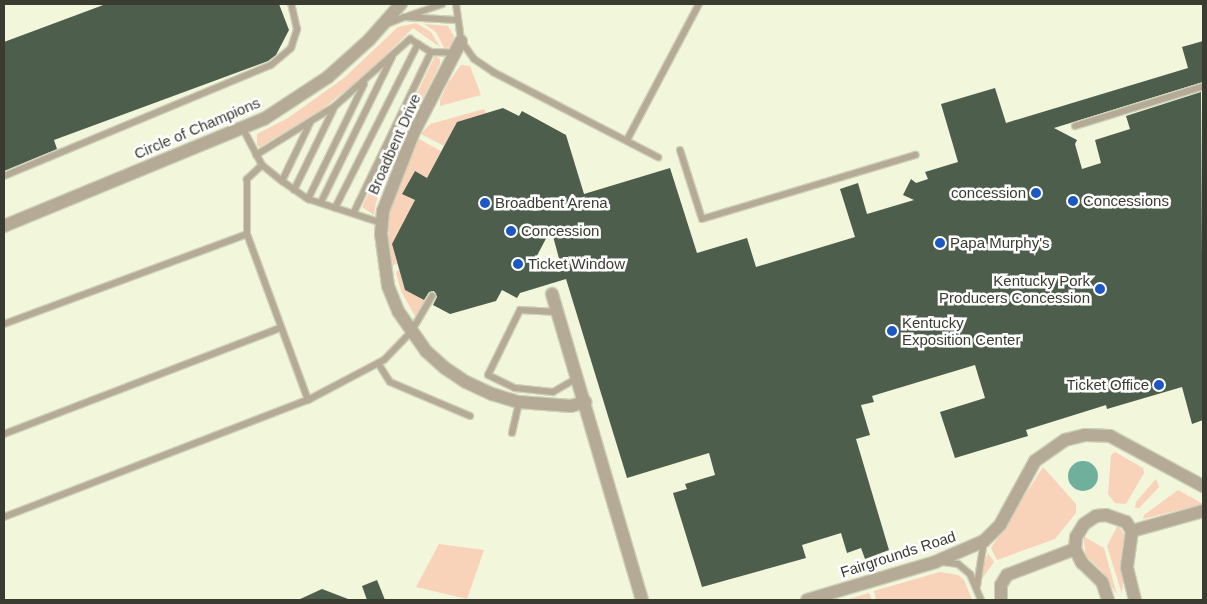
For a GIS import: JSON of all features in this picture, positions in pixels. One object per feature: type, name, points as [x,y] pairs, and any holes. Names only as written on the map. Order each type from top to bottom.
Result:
[{"type":"street","name":"Circle of Champions","points":[[4,226],[61,200],[243,129],[314,87],[383,25],[401,4]]},
{"type":"street","name":"Broadbent Drive","points":[[461,41],[393,179],[382,223],[382,256],[388,286],[411,332],[445,368],[492,394],[519,402],[571,406],[585,402]]},
{"type":"street","points":[[552,294],[642,600]]},
{"type":"street","name":"Fairgrounds Road","points":[[807,600],[935,562],[984,541],[1000,525],[1035,461],[1065,440],[1085,435],[1110,436],[1203,486]]},
{"type":"street","points":[[1132,532],[1203,511]]},
{"type":"street","points":[[1108,600],[1102,582],[1082,563],[1075,549],[1076,537],[1084,524],[1096,516],[1115,516],[1126,522],[1132,532],[1127,568],[1135,600]]},
{"type":"street","points":[[1001,600],[1001,585],[1007,575],[1075,549]]},
{"type":"lane","points":[[4,176],[271,65],[291,48],[297,29],[290,4]]},
{"type":"lane","points":[[383,25],[442,4]]},
{"type":"lane","points":[[456,4],[461,41],[474,59],[493,72],[658,157]]},
{"type":"lane","points":[[627,140],[699,4]]},
{"type":"lane","points":[[404,17],[457,20]]},
{"type":"lane","points":[[256,155],[335,106],[410,39],[431,52],[455,53]]},
{"type":"lane","points":[[335,208],[418,44]]},
{"type":"lane","points":[[354,212],[431,52]]},
{"type":"lane","points":[[321,202],[393,54]]},
{"type":"lane","points":[[308,199],[366,80]]},
{"type":"lane","points":[[1074,126],[1202,87]]},
{"type":"lane","points":[[294,190],[335,106]]},
{"type":"lane","points":[[282,181],[310,123]]},
{"type":"lane","points":[[243,129],[262,164],[294,190],[308,199],[354,212],[382,223]]},
{"type":"lane","points":[[680,150],[702,219],[916,155]]},
{"type":"lane","points":[[262,164],[247,179],[247,234],[308,400]]},
{"type":"lane","points":[[4,324],[247,234]]},
{"type":"lane","points":[[4,517],[308,400],[378,364],[411,332],[432,296]]},
{"type":"lane","points":[[558,312],[520,310],[488,375],[515,388],[553,392],[577,378]]},
{"type":"lane","points":[[4,434],[280,328]]},
{"type":"lane","points":[[378,364],[390,382],[470,416]]},
{"type":"lane","points":[[512,433],[519,402]]},
{"type":"lane","points":[[977,586],[984,541]]},
{"type":"lane","points":[[935,562],[958,564],[970,574],[982,600]]},
{"type":"shaded area","points":[[416,23],[431,32],[440,47],[413,28],[370,71],[320,111],[260,147],[257,145],[257,134],[288,118],[344,78],[398,27]]},
{"type":"shaded area","points":[[424,24],[448,26],[454,36],[452,47],[444,48],[436,32]]},
{"type":"shaded area","points":[[435,56],[440,59],[440,64],[389,167],[376,202],[374,215],[362,207]]},
{"type":"shaded area","points":[[461,65],[470,66],[481,95],[440,106],[440,100],[448,83]]},
{"type":"shaded area","points":[[484,109],[486,113],[457,122],[444,146],[421,134],[430,124]]},
{"type":"shaded area","points":[[419,139],[441,151],[427,178],[415,171],[402,193],[415,200],[392,244],[397,264],[390,266],[388,218],[403,168]]},
{"type":"shaded area","points":[[399,270],[405,290],[426,301],[416,318],[401,291],[396,272]]},
{"type":"shaded area","points":[[1115,452],[1143,468],[1144,473],[1126,504],[1115,503],[1108,494],[1111,455]]},
{"type":"shaded area","points":[[1043,467],[1076,504],[1076,513],[1055,539],[997,560],[991,548]]},
{"type":"shaded area","points":[[1156,479],[1159,487],[1139,508],[1135,508],[1136,502]]},
{"type":"shaded area","points":[[1178,490],[1203,504],[1143,519],[1144,515]]},
{"type":"shaded area","points":[[1118,525],[1126,537],[1122,594],[1107,546]]},
{"type":"shaded area","points":[[1083,536],[1104,548],[1117,595],[1103,572],[1086,556]]},
{"type":"shaded area","points":[[439,544],[484,550],[467,599],[416,587]]},
{"type":"shaded area","points":[[988,553],[994,562],[981,580],[983,567]]},
{"type":"shaded area","points":[[940,572],[958,575],[964,580],[972,600],[876,600],[874,591]]},
{"type":"shaded area","points":[[869,593],[872,600],[845,600]]},
{"type":"water","points":[[1083,461],[1093,466],[1098,476],[1093,486],[1083,491],[1073,486],[1068,476],[1073,466]]},
{"type":"building","points":[[106,4],[279,4],[289,30],[276,55],[268,61],[54,140],[57,149],[4,171],[4,42]]},
{"type":"building","name":"Kentucky Exposition Center","points":[[1203,41],[1203,82],[1054,128],[1077,140],[1075,144],[1082,169],[1101,163],[1095,140],[1130,129],[1126,116],[1201,92],[1203,420],[1192,424],[1182,387],[1107,409],[1106,405],[1026,430],[1028,436],[955,458],[940,412],[985,398],[975,365],[872,396],[874,402],[861,405],[870,435],[856,439],[889,550],[865,559],[861,548],[847,553],[841,533],[802,545],[806,558],[702,587],[673,493],[687,489],[685,484],[715,475],[709,453],[627,478],[566,279],[520,293],[517,298],[502,290],[496,301],[450,314],[433,305],[437,297],[434,291],[429,292],[424,300],[405,290],[392,244],[415,200],[402,194],[415,171],[427,178],[457,122],[503,108],[519,116],[522,111],[566,135],[584,194],[670,168],[697,253],[747,238],[756,267],[855,237],[840,189],[858,183],[867,214],[914,200],[903,195],[911,179],[916,183],[928,179],[925,172],[958,162],[941,104],[995,88],[1006,123],[1188,68],[1182,47]],"holes":[[[551,229],[560,262],[529,271]]]},
{"type":"building","points":[[377,580],[385,600],[367,600],[362,586]]},
{"type":"building","points":[[322,589],[348,599],[348,600],[298,600]]},
{"type":"place","name":"concession","points":[[1036,193]]},
{"type":"place","name":"Concessions","points":[[1073,201]]},
{"type":"place","name":"Broadbent Arena","points":[[485,203]]},
{"type":"place","name":"Concession","points":[[511,231]]},
{"type":"place","name":"Papa Murphy's","points":[[940,243]]},
{"type":"place","name":"Ticket Window","points":[[518,264]]},
{"type":"place","name":"Kentucky Pork Producers Concession","points":[[1100,289]]},
{"type":"place","name":"Kentucky Exposition Center","points":[[892,331]]},
{"type":"place","name":"Ticket Office","points":[[1159,385]]}]
